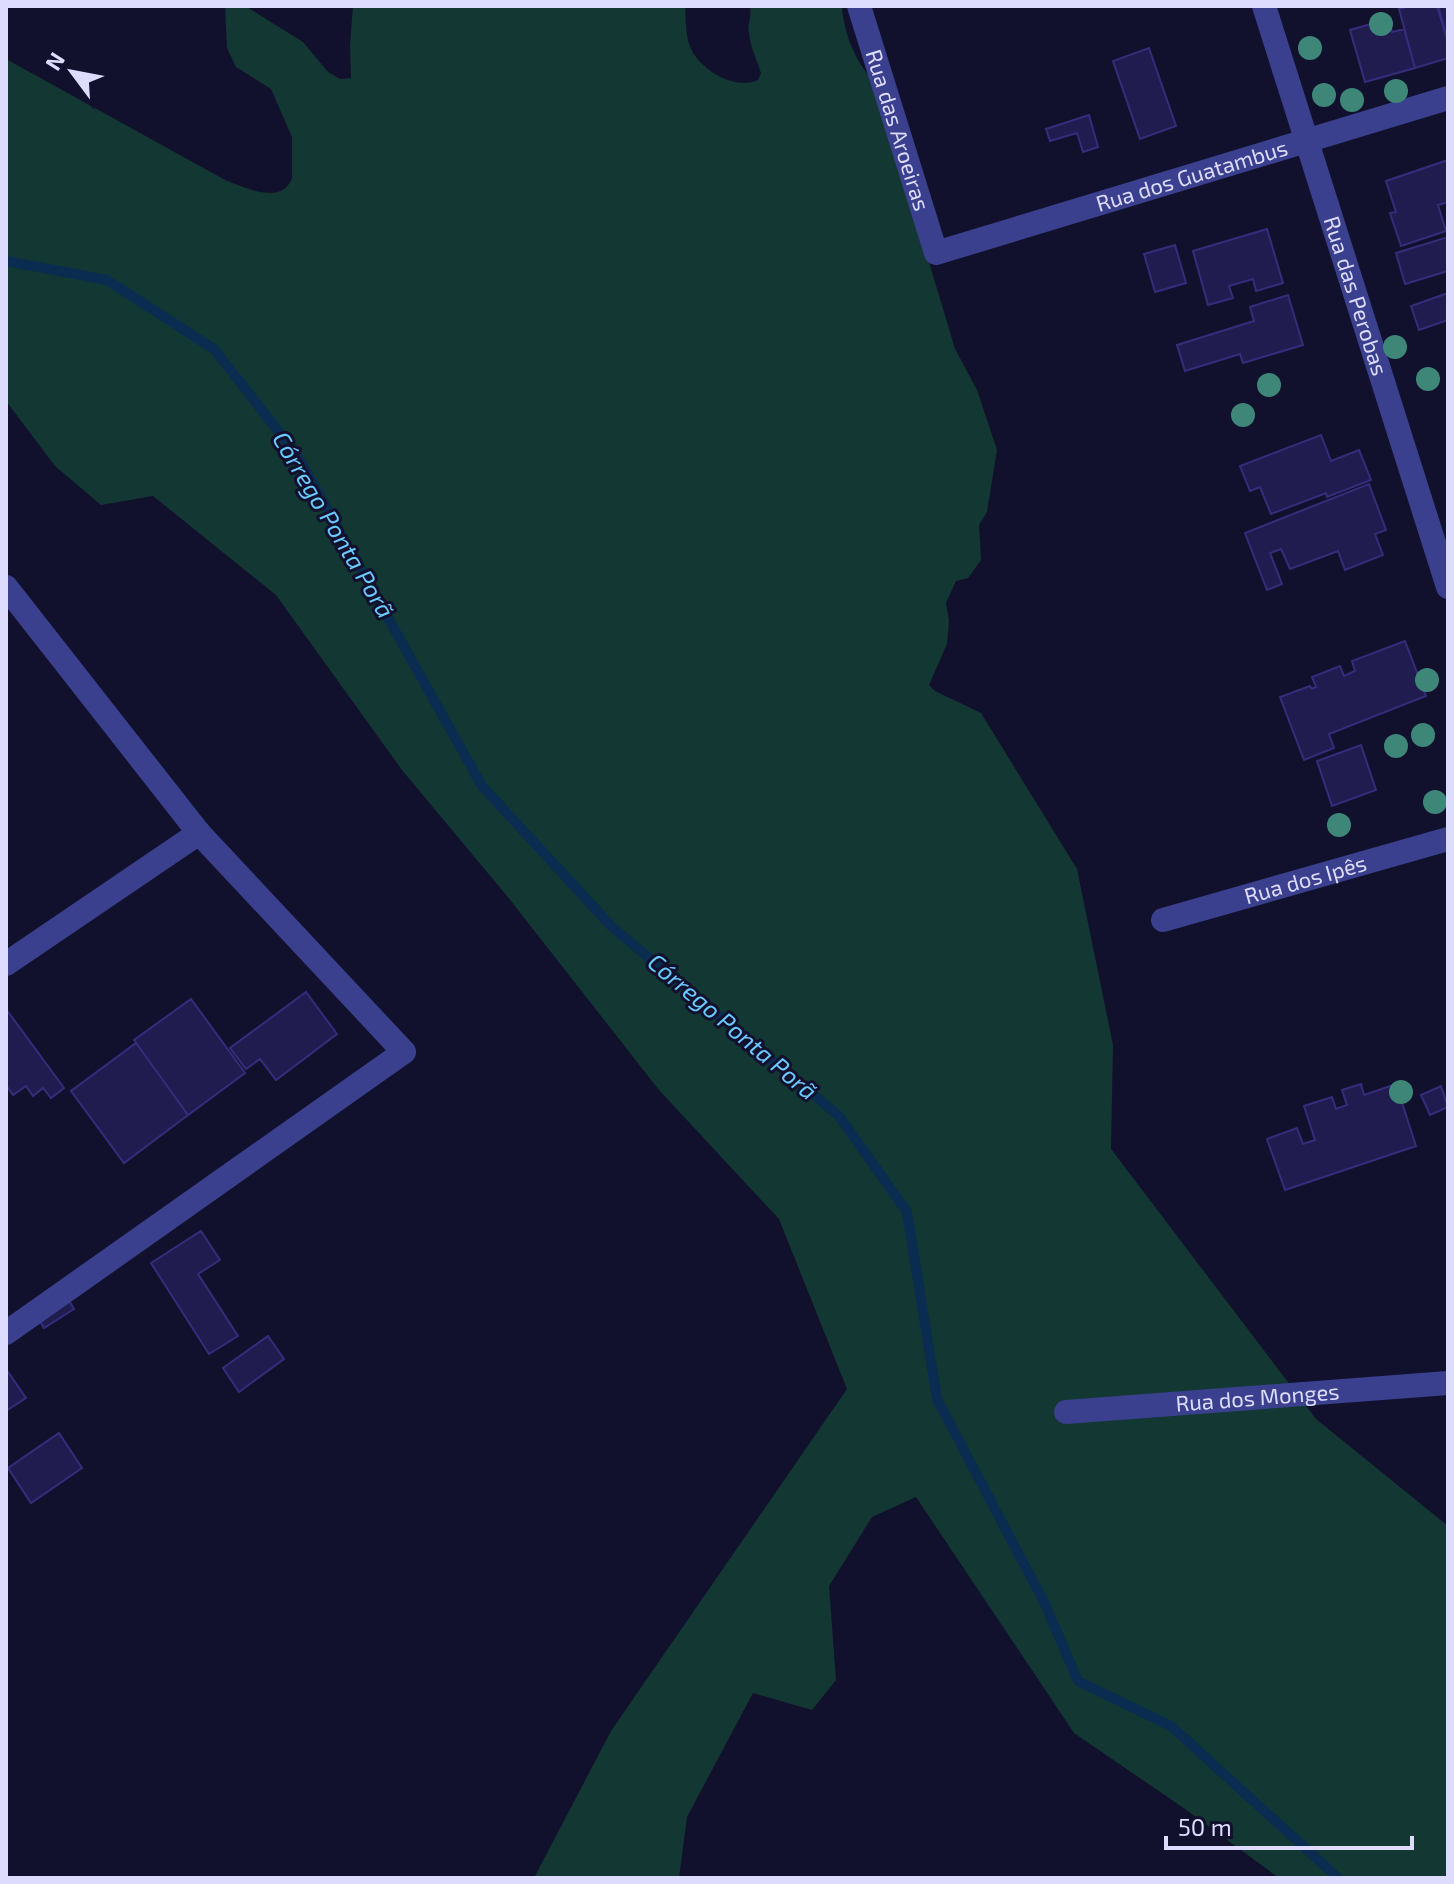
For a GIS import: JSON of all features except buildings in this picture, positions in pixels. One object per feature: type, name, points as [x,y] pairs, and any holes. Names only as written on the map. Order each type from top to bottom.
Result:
[{"type":"street","name":"Rua das Aroeiras","points":[[859,6],[936,253]]},
{"type":"street","name":"Rua das Perobas","points":[[1264,6],[1448,587]]},
{"type":"street","name":"Rua dos Guatambus","points":[[936,253],[1448,98]]},
{"type":"street","points":[[6,587],[199,833],[404,1052],[6,1333]]},
{"type":"street","points":[[6,964],[199,833]]},
{"type":"street","name":"Rua dos Ipês","points":[[1163,920],[1448,839]]},
{"type":"street","name":"Rua dos Monges","points":[[1066,1412],[1448,1383]]},
{"type":"green space","points":[[225,6],[245,6],[303,42],[328,72],[340,79],[351,78],[353,6],[685,6],[688,40],[697,59],[712,72],[740,83],[758,80],[761,73],[750,38],[750,6],[842,6],[852,47],[875,81],[955,349],[977,390],[997,450],[987,512],[979,525],[981,560],[968,578],[956,581],[946,603],[949,621],[947,644],[929,685],[935,691],[981,713],[1077,869],[1113,1045],[1111,1149],[1316,1419],[1448,1526],[1448,1878],[1279,1878],[1074,1733],[916,1497],[872,1517],[829,1586],[836,1680],[812,1710],[753,1693],[687,1817],[679,1878],[534,1878],[611,1731],[847,1389],[779,1219],[659,1090],[507,896],[402,770],[276,595],[153,496],[101,505],[55,466],[6,401],[6,59],[227,181],[262,192],[280,191],[292,178],[292,137],[271,89],[236,67],[227,48]]},
{"type":"waterway","name":"Córrego Ponta Porã","points":[[6,261],[107,280],[214,349],[297,455],[482,786],[612,927],[839,1116],[907,1212],[937,1399],[1044,1602],[1078,1681],[1171,1726],[1338,1878]]}]
